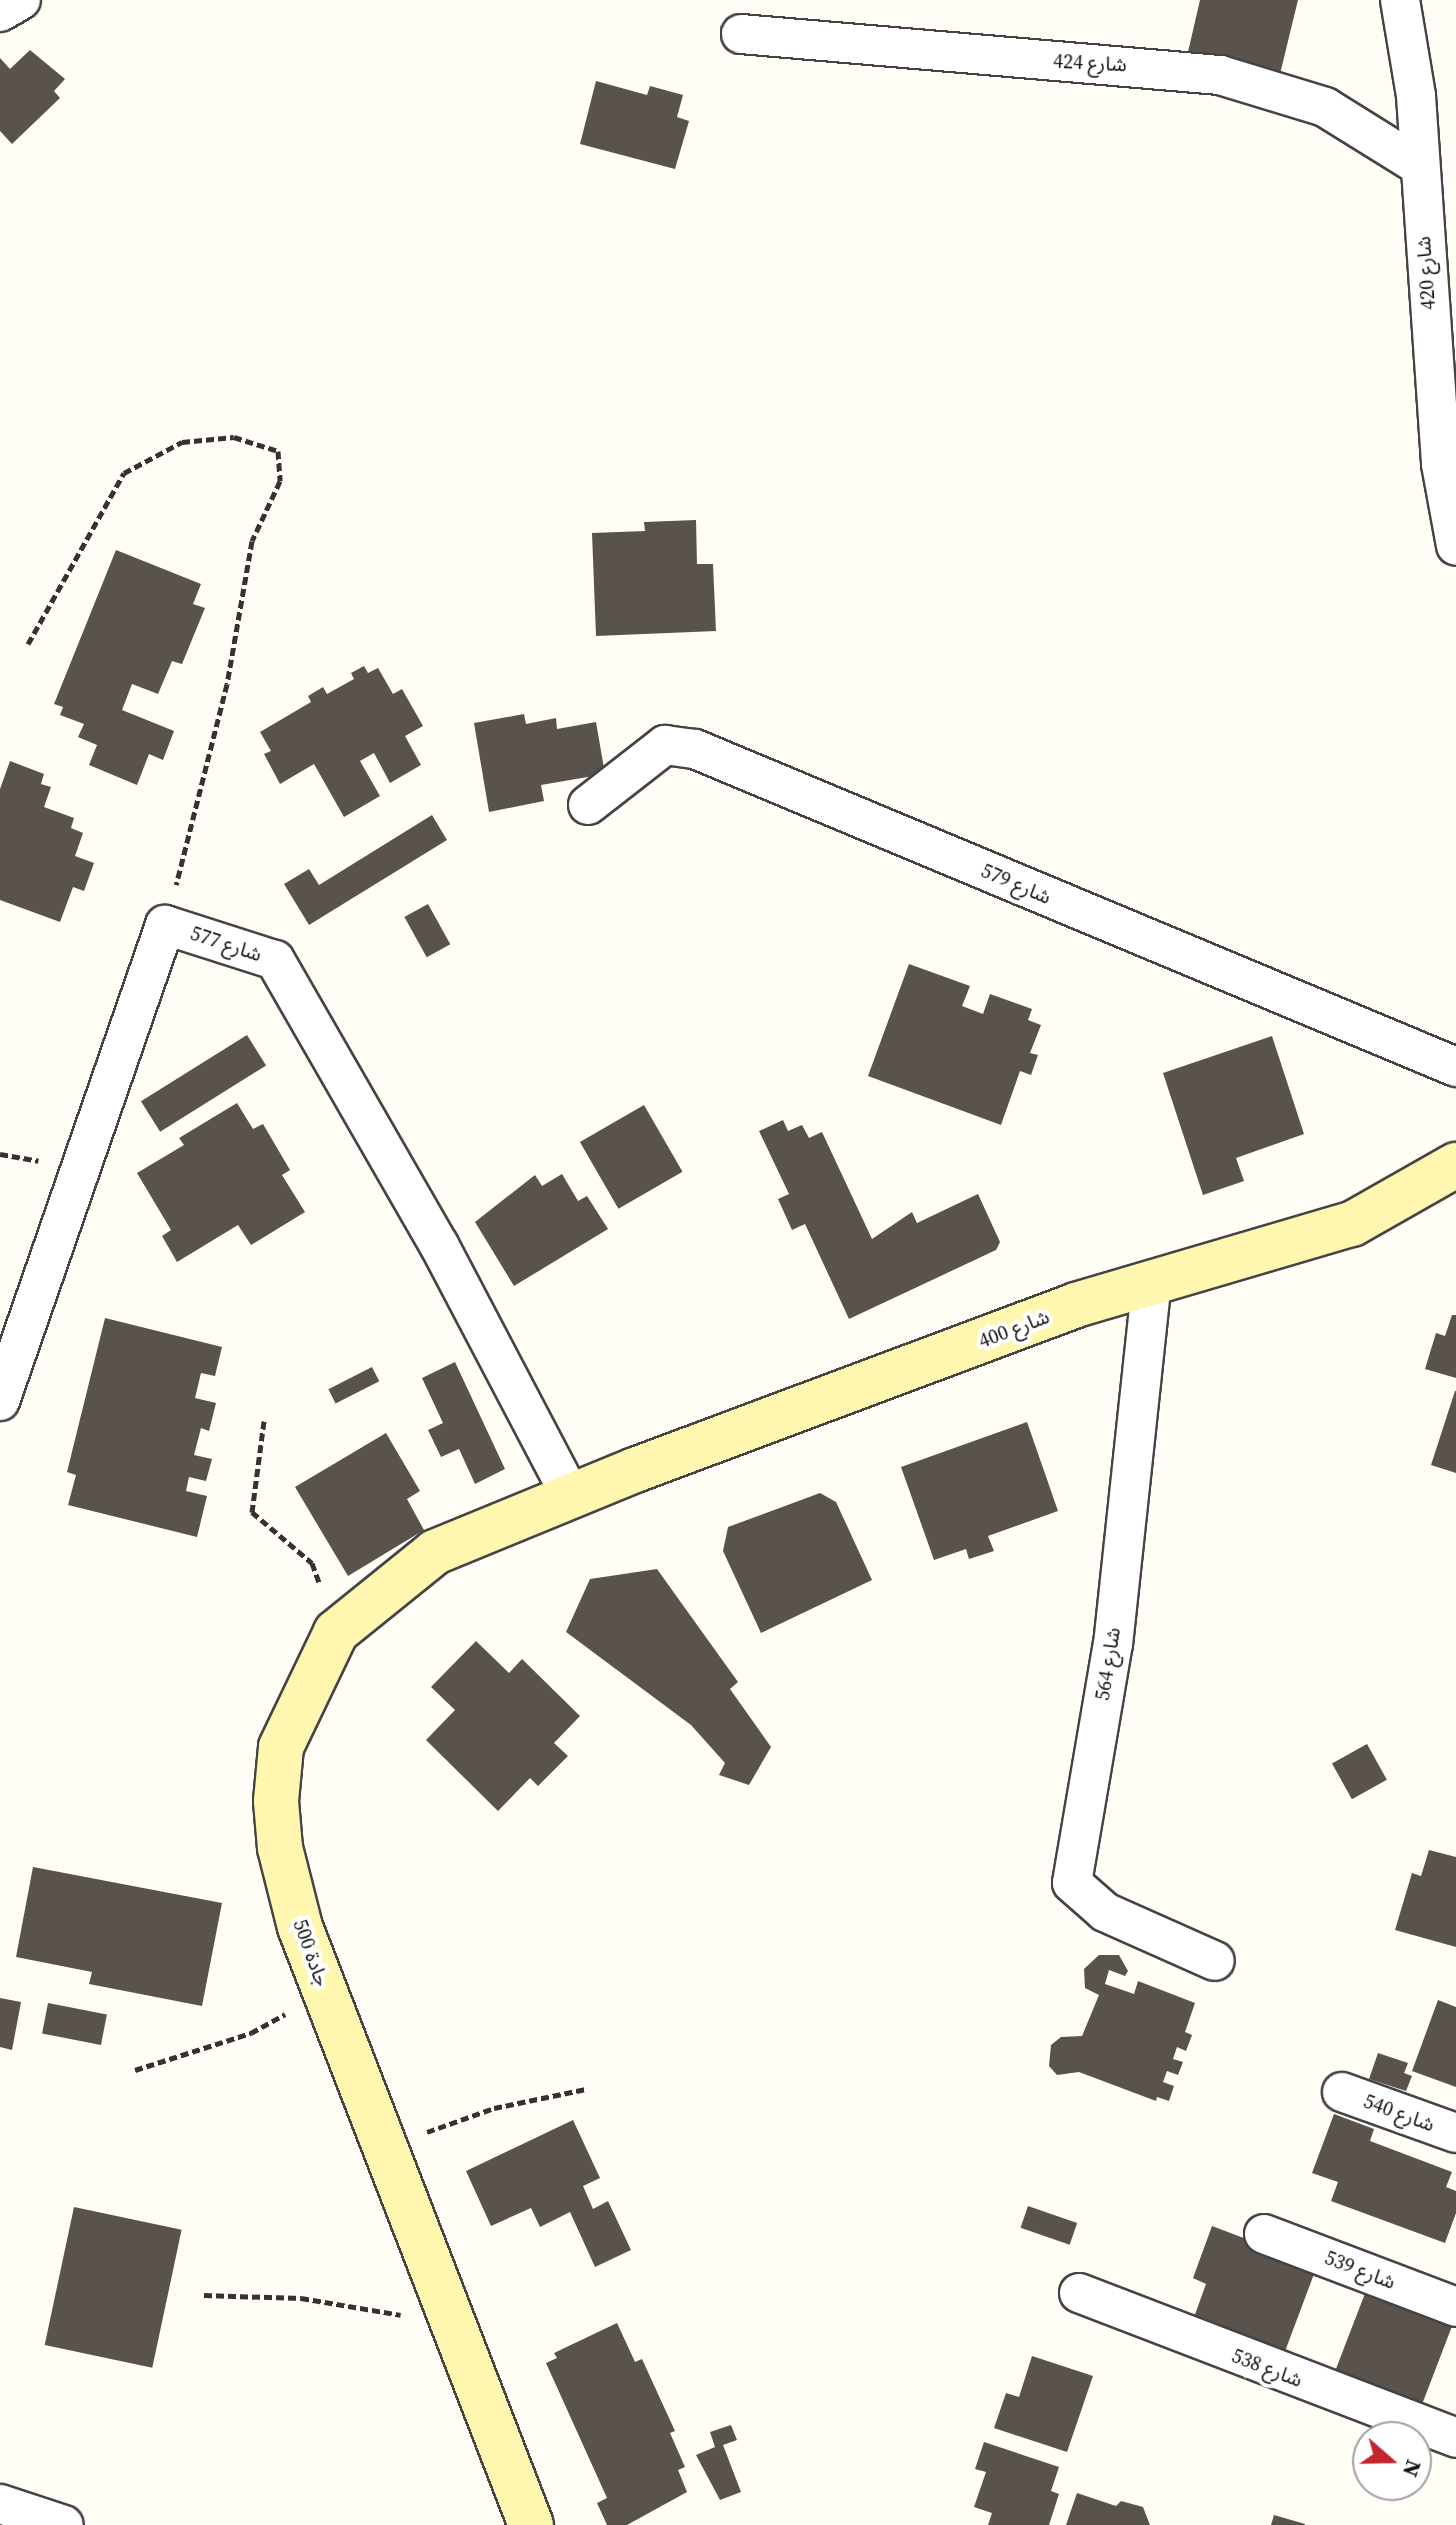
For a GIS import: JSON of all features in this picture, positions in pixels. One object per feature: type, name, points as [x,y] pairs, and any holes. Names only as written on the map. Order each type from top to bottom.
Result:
[{"type":"main road","name":"شارع 400","points":[[571,1496],[1152,1280],[1352,1224],[1456,1165]]},
{"type":"main road","name":"جادة 500","points":[[531,2525],[449,2323],[300,1927],[280,1848],[276,1801],[281,1747],[336,1632],[435,1552],[571,1496]]},
{"type":"street","points":[[0,12],[21,0]]},
{"type":"street","name":"شارع 420","points":[[1400,0],[1416,96],[1418,165],[1441,464],[1456,546]]},
{"type":"street","name":"شارع 424","points":[[741,34],[1220,75],[1325,107],[1418,165]]},
{"type":"street","name":"شارع 579","points":[[588,805],[665,745],[695,749],[1456,1067]]},
{"type":"street","name":"شارع 577","points":[[0,1401],[165,925],[275,960],[439,1245],[571,1496]]},
{"type":"street","name":"شارع 564","points":[[1152,1280],[1113,1643],[1072,1883],[1105,1912],[1215,1961]]},
{"type":"street","name":"شارع 540","points":[[1342,2092],[1456,2133]]},
{"type":"street","name":"شارع 539","points":[[1264,2234],[1456,2307]]},
{"type":"street","name":"شارع 538","points":[[1079,2293],[1456,2438]]},
{"type":"street","points":[[0,2504],[64,2525]]},
{"type":"path","points":[[28,644],[124,473],[182,442],[234,437],[278,451],[280,481],[252,541],[227,684],[165,925]]},
{"type":"path","points":[[264,1421],[252,1512],[312,1563],[336,1632]]},
{"type":"path","points":[[135,2070],[251,2033],[325,1992]]},
{"type":"path","points":[[385,2148],[494,2108],[586,2089]]},
{"type":"path","points":[[204,2295],[301,2298],[449,2323]]},
{"type":"building","points":[[1200,0],[1298,0],[1280,74],[1188,52]]},
{"type":"building","points":[[30,50],[65,79],[54,91],[60,98],[12,144],[0,131],[0,58],[10,69]]},
{"type":"building","points":[[596,81],[647,95],[650,86],[683,95],[677,117],[689,121],[675,169],[580,144]]},
{"type":"building","points":[[696,520],[697,564],[713,564],[716,631],[596,636],[592,533],[645,531],[644,522]]},
{"type":"building","points":[[116,550],[201,584],[193,604],[205,608],[182,664],[172,661],[158,694],[132,684],[122,710],[174,731],[163,760],[149,754],[137,785],[89,765],[97,745],[78,737],[84,724],[60,715],[63,707],[54,704]]},
{"type":"building","points":[[364,666],[368,673],[378,668],[393,694],[402,689],[423,726],[405,736],[421,765],[390,783],[374,753],[360,761],[380,796],[344,817],[314,764],[280,784],[264,754],[271,751],[260,732],[311,702],[308,696],[323,687],[327,694],[354,679],[351,673]]},
{"type":"building","points":[[524,714],[526,724],[556,718],[557,729],[596,722],[605,774],[541,785],[544,801],[489,812],[474,723]]},
{"type":"building","points":[[10,761],[44,774],[41,784],[51,787],[44,807],[74,818],[71,828],[83,833],[75,856],[94,863],[84,891],[73,887],[60,922],[0,900],[0,789]]},
{"type":"building","points":[[432,815],[447,840],[309,925],[284,884],[309,869],[319,885]]},
{"type":"building","points":[[428,904],[450,944],[427,957],[404,917]]},
{"type":"building","points":[[909,964],[970,986],[962,1006],[983,1014],[990,994],[1032,1009],[1028,1020],[1041,1025],[1030,1053],[1038,1055],[1031,1075],[1020,1071],[1001,1125],[868,1076]]},
{"type":"building","points":[[247,1035],[266,1066],[160,1132],[141,1101]]},
{"type":"building","points":[[1272,1036],[1304,1134],[1236,1158],[1244,1181],[1203,1195],[1163,1073]]},
{"type":"building","points":[[237,1103],[253,1129],[263,1124],[290,1170],[282,1175],[305,1212],[251,1245],[238,1225],[177,1262],[162,1236],[171,1230],[137,1173],[184,1145],[179,1138]]},
{"type":"building","points":[[644,1105],[682,1172],[618,1209],[580,1142]]},
{"type":"building","points":[[783,1120],[788,1131],[802,1125],[809,1138],[822,1132],[872,1239],[912,1212],[917,1223],[978,1194],[1000,1242],[996,1250],[849,1319],[805,1224],[792,1230],[778,1199],[789,1194],[759,1131]]},
{"type":"building","points":[[562,1174],[578,1201],[587,1196],[608,1229],[514,1286],[475,1222],[535,1175],[542,1186]]},
{"type":"building","points":[[1452,1315],[1456,1315],[1456,1378],[1425,1369],[1436,1333],[1445,1336]]},
{"type":"building","points":[[105,1318],[222,1347],[215,1376],[201,1373],[195,1398],[216,1403],[209,1431],[201,1428],[194,1455],[212,1459],[206,1481],[189,1477],[186,1491],[207,1496],[197,1537],[68,1505],[76,1475],[67,1472]]},
{"type":"building","points":[[455,1362],[505,1469],[475,1484],[459,1449],[441,1457],[428,1430],[443,1423],[422,1378]]},
{"type":"building","points":[[372,1367],[379,1381],[336,1404],[328,1389]]},
{"type":"building","points":[[1456,1391],[1456,1473],[1431,1465]]},
{"type":"building","points":[[1027,1422],[1058,1511],[988,1536],[994,1551],[969,1559],[966,1549],[934,1560],[901,1467]]},
{"type":"building","points":[[386,1433],[420,1491],[407,1499],[424,1530],[348,1576],[295,1487]]},
{"type":"building","points":[[820,1493],[836,1502],[872,1580],[761,1633],[723,1551],[728,1527]]},
{"type":"building","points":[[657,1569],[738,1682],[730,1689],[771,1747],[749,1785],[719,1775],[725,1763],[691,1725],[566,1632],[590,1579]]},
{"type":"building","points":[[476,1641],[509,1673],[522,1659],[580,1716],[554,1743],[568,1756],[538,1786],[530,1778],[498,1811],[426,1740],[455,1710],[431,1687]]},
{"type":"building","points":[[1367,1744],[1387,1780],[1352,1799],[1332,1763]]},
{"type":"building","points":[[1429,1850],[1456,1857],[1456,1947],[1395,1930],[1412,1873],[1421,1876]]},
{"type":"building","points":[[33,1867],[222,1903],[202,2006],[89,1984],[92,1972],[16,1957]]},
{"type":"building","points":[[1099,1955],[1119,1955],[1128,1971],[1125,1976],[1109,1970],[1105,1984],[1134,1994],[1138,1981],[1195,2003],[1185,2032],[1192,2035],[1186,2051],[1177,2047],[1173,2059],[1183,2062],[1178,2075],[1167,2071],[1163,2082],[1174,2086],[1169,2101],[1157,2097],[1156,2101],[1079,2072],[1057,2075],[1049,2066],[1051,2045],[1061,2037],[1082,2036],[1099,1995],[1085,1988],[1084,1969]]},
{"type":"building","points":[[0,1998],[21,2002],[12,2050],[0,2047]]},
{"type":"building","points":[[1438,2000],[1456,2007],[1456,2087],[1412,2071]]},
{"type":"building","points":[[48,2003],[107,2014],[101,2045],[42,2033]]},
{"type":"building","points":[[1378,2053],[1408,2063],[1404,2073],[1412,2076],[1406,2091],[1369,2079]]},
{"type":"building","points":[[1334,2114],[1374,2129],[1370,2141],[1452,2172],[1446,2187],[1456,2191],[1456,2213],[1445,2243],[1331,2201],[1338,2182],[1312,2173]]},
{"type":"building","points":[[573,2120],[600,2178],[583,2186],[593,2209],[608,2201],[631,2250],[595,2267],[570,2212],[540,2227],[531,2208],[491,2226],[466,2171]]},
{"type":"building","points":[[1028,2206],[1077,2223],[1070,2245],[1021,2228]]},
{"type":"building","points":[[74,2207],[182,2230],[152,2368],[45,2345]]},
{"type":"building","points":[[1212,2226],[1317,2266],[1284,2354],[1193,2320],[1206,2284],[1193,2278]]},
{"type":"building","points":[[1369,2283],[1456,2316],[1421,2406],[1335,2373]]},
{"type":"building","points":[[617,2323],[635,2362],[642,2359],[675,2431],[670,2433],[685,2467],[678,2470],[687,2492],[627,2525],[607,2525],[597,2503],[607,2498],[546,2363],[557,2358],[554,2353]]},
{"type":"building","points":[[1032,2356],[1093,2376],[1067,2452],[994,2428],[1006,2393],[1019,2397]]},
{"type":"building","points":[[731,2425],[737,2440],[723,2445],[741,2492],[720,2500],[696,2455],[715,2447],[710,2432]]},
{"type":"building","points":[[984,2442],[1059,2467],[1051,2491],[1059,2494],[1049,2525],[988,2525],[992,2513],[974,2507],[986,2472],[975,2469]]},
{"type":"building","points":[[1077,2493],[1116,2506],[1121,2501],[1143,2507],[1150,2525],[1066,2525]]},
{"type":"building","points":[[1274,2515],[1305,2524],[1305,2525],[1271,2525]]}]
